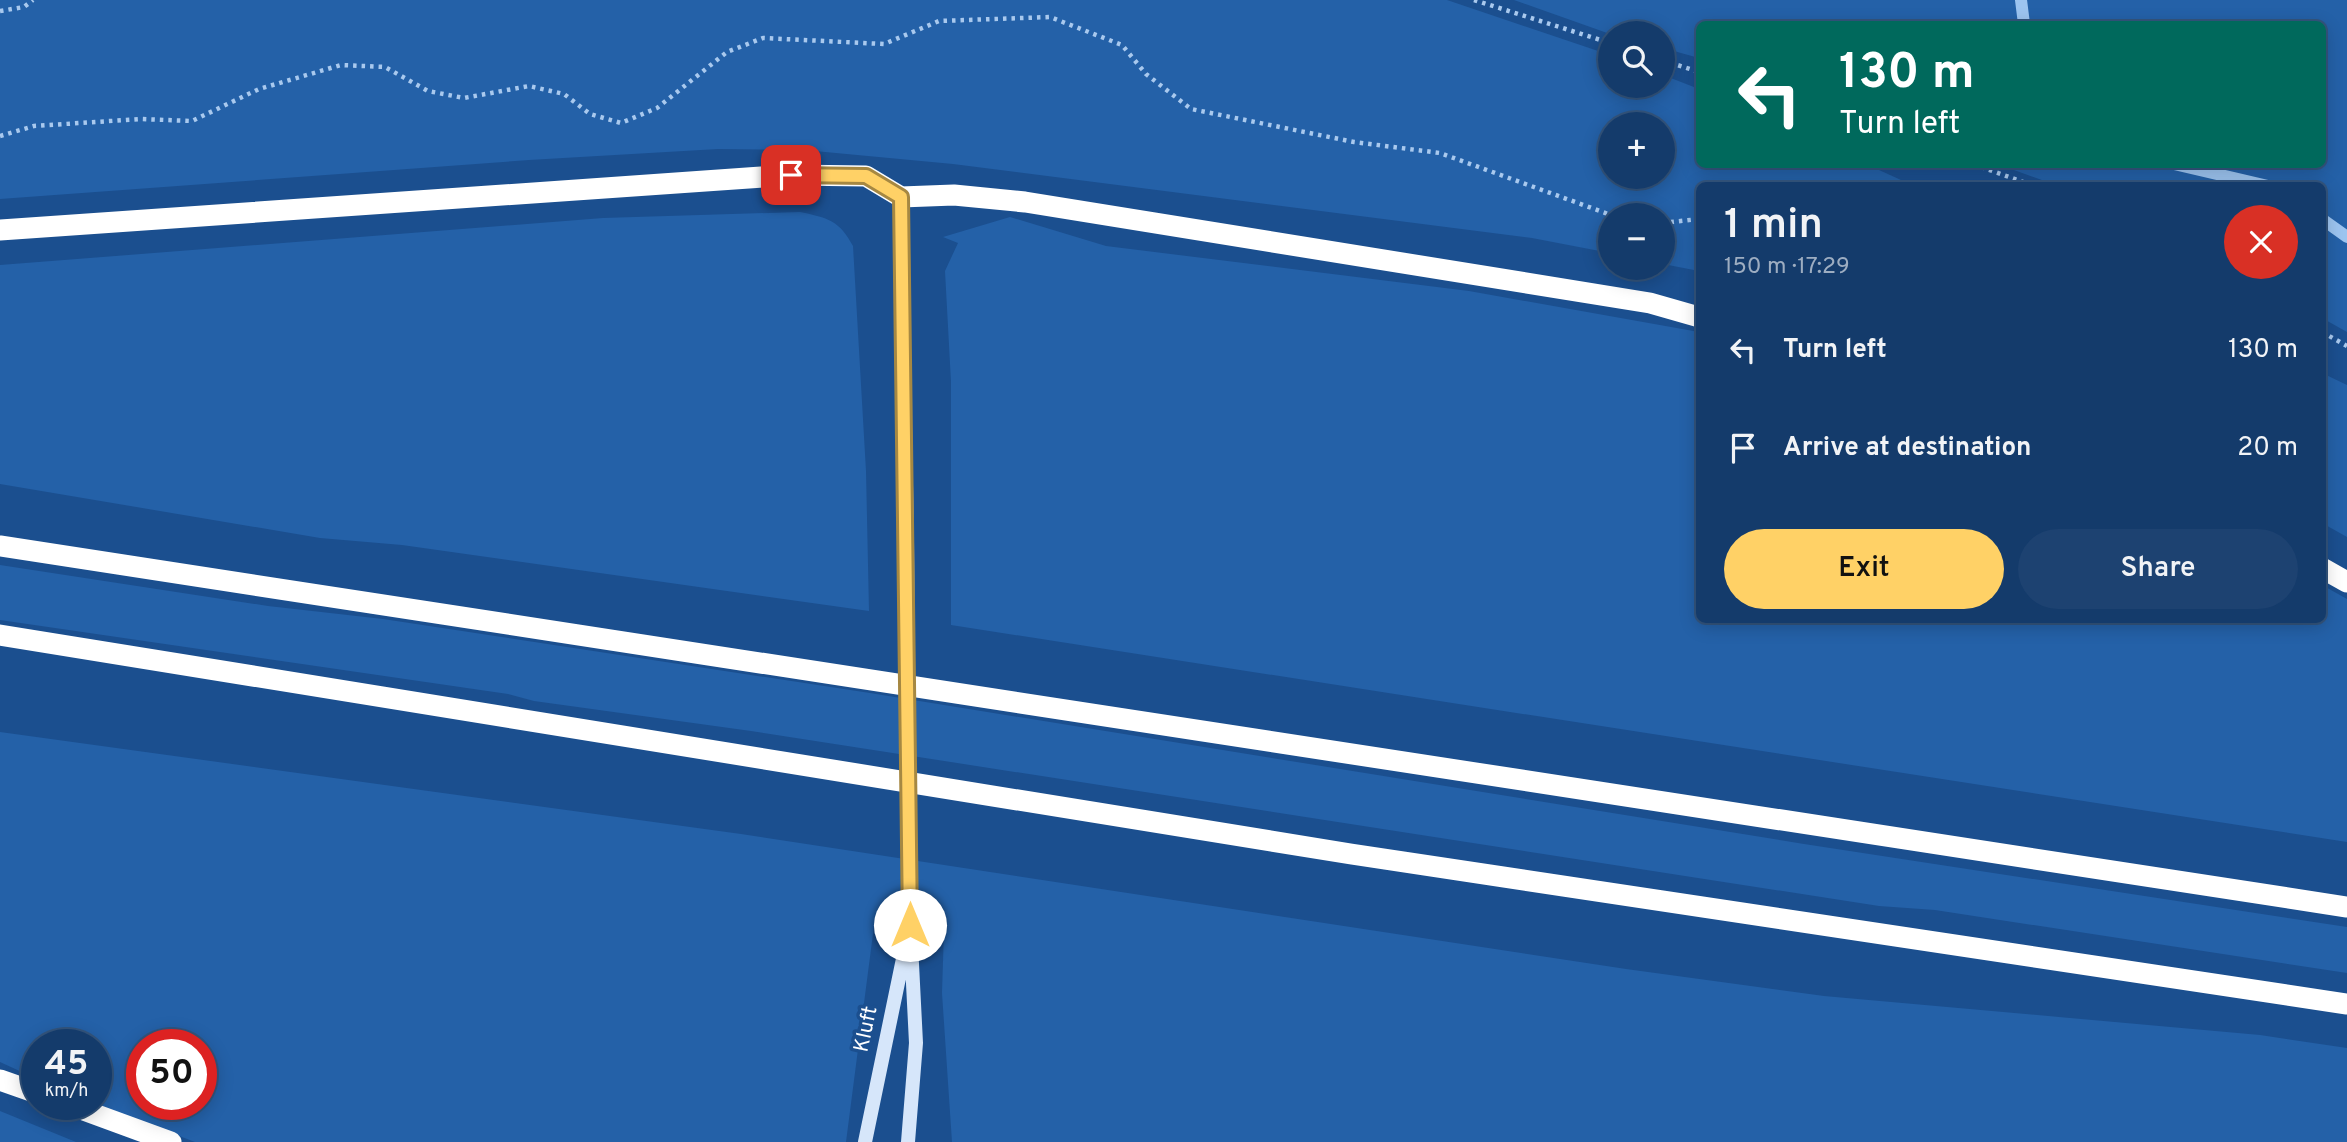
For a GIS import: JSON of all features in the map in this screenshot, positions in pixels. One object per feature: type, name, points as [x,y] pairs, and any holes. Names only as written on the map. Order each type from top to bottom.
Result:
[{"type":"highway","points":[[0,230],[791,175],[866,176],[901,197],[954,195],[1025,202],[1650,303],[1696,316]]},
{"type":"highway","points":[[0,546],[2347,907]]},
{"type":"highway","points":[[2326,570],[2347,582]]},
{"type":"highway","points":[[0,635],[1351,855],[2347,1004]]},
{"type":"highway","points":[[0,643],[40,642]]},
{"type":"highway","points":[[0,1080],[21,1087]]},
{"type":"highway","points":[[111,1120],[171,1142]]},
{"type":"main road","name":"Kluft","points":[[901,197],[910,925],[916,1043],[908,1142]]},
{"type":"main road","name":"Kluft","points":[[865,1142],[910,925]]},
{"type":"path","points":[[0,11],[24,7],[33,0]]},
{"type":"path","points":[[1474,0],[1598,39]]},
{"type":"path","points":[[0,136],[34,126],[141,119],[192,121],[259,89],[341,65],[386,67],[428,92],[464,98],[529,86],[564,94],[590,114],[621,123],[657,108],[727,52],[763,38],[884,44],[939,21],[1050,17],[1122,45],[1146,74],[1191,108],[1354,142],[1440,153],[1598,210]]},
{"type":"path","points":[[1675,64],[1696,71]]},
{"type":"path","points":[[1984,168],[2023,182]]},
{"type":"path","points":[[1675,222],[1696,219]]},
{"type":"path","points":[[2326,334],[2347,346]]},
{"type":"shaded area","points":[[0,0],[1447,0],[1598,51],[1598,98],[1675,98],[1675,80],[1696,88],[1696,168],[1875,168],[1905,182],[1696,182],[1696,270],[1675,266],[1675,203],[1598,203],[1598,251],[1532,238],[953,164],[804,150],[718,149],[529,160],[0,199]]},
{"type":"shaded area","points":[[1514,0],[2347,0],[2347,332],[2326,320],[2326,182],[2048,182],[2008,168],[2326,168],[2326,21],[1696,21],[1696,57],[1675,51],[1675,21],[1598,21],[1598,30]]},
{"type":"shaded area","points":[[800,212],[818,216],[837,225],[853,246],[866,471],[869,611],[402,545],[320,538],[0,484],[0,265],[603,218]]},
{"type":"shaded area","points":[[1010,217],[1106,246],[1469,291],[1696,331],[1696,623],[2326,623],[2326,587],[2347,599],[2347,842],[951,625],[951,382],[945,271],[958,243],[943,237]]},
{"type":"shaded area","points":[[2326,375],[2347,385],[2347,537],[2326,525]]},
{"type":"shaded area","points":[[0,565],[268,606],[383,619],[870,693],[1804,844],[2347,927],[2347,973],[1935,910],[1879,906],[751,731],[534,701],[508,694],[0,620]]},
{"type":"shaded area","points":[[0,732],[741,834],[1626,969],[1824,996],[2260,1035],[2347,1048],[2347,1142],[952,1142],[942,993],[944,930],[874,926],[846,1142],[195,1142],[138,1120],[217,1120],[217,1029],[126,1029],[126,1116],[112,1110],[112,1029],[21,1029],[21,1072],[0,1062]]},
{"type":"shaded area","points":[[0,1111],[76,1142],[0,1142]]},
{"type":"waterway","points":[[2021,0],[2024,21]]},
{"type":"waterway","points":[[2191,168],[2251,182]]},
{"type":"waterway","points":[[2326,222],[2347,237]]},
{"type":"route","points":[[791,175],[866,176],[901,197],[910,925]]}]
